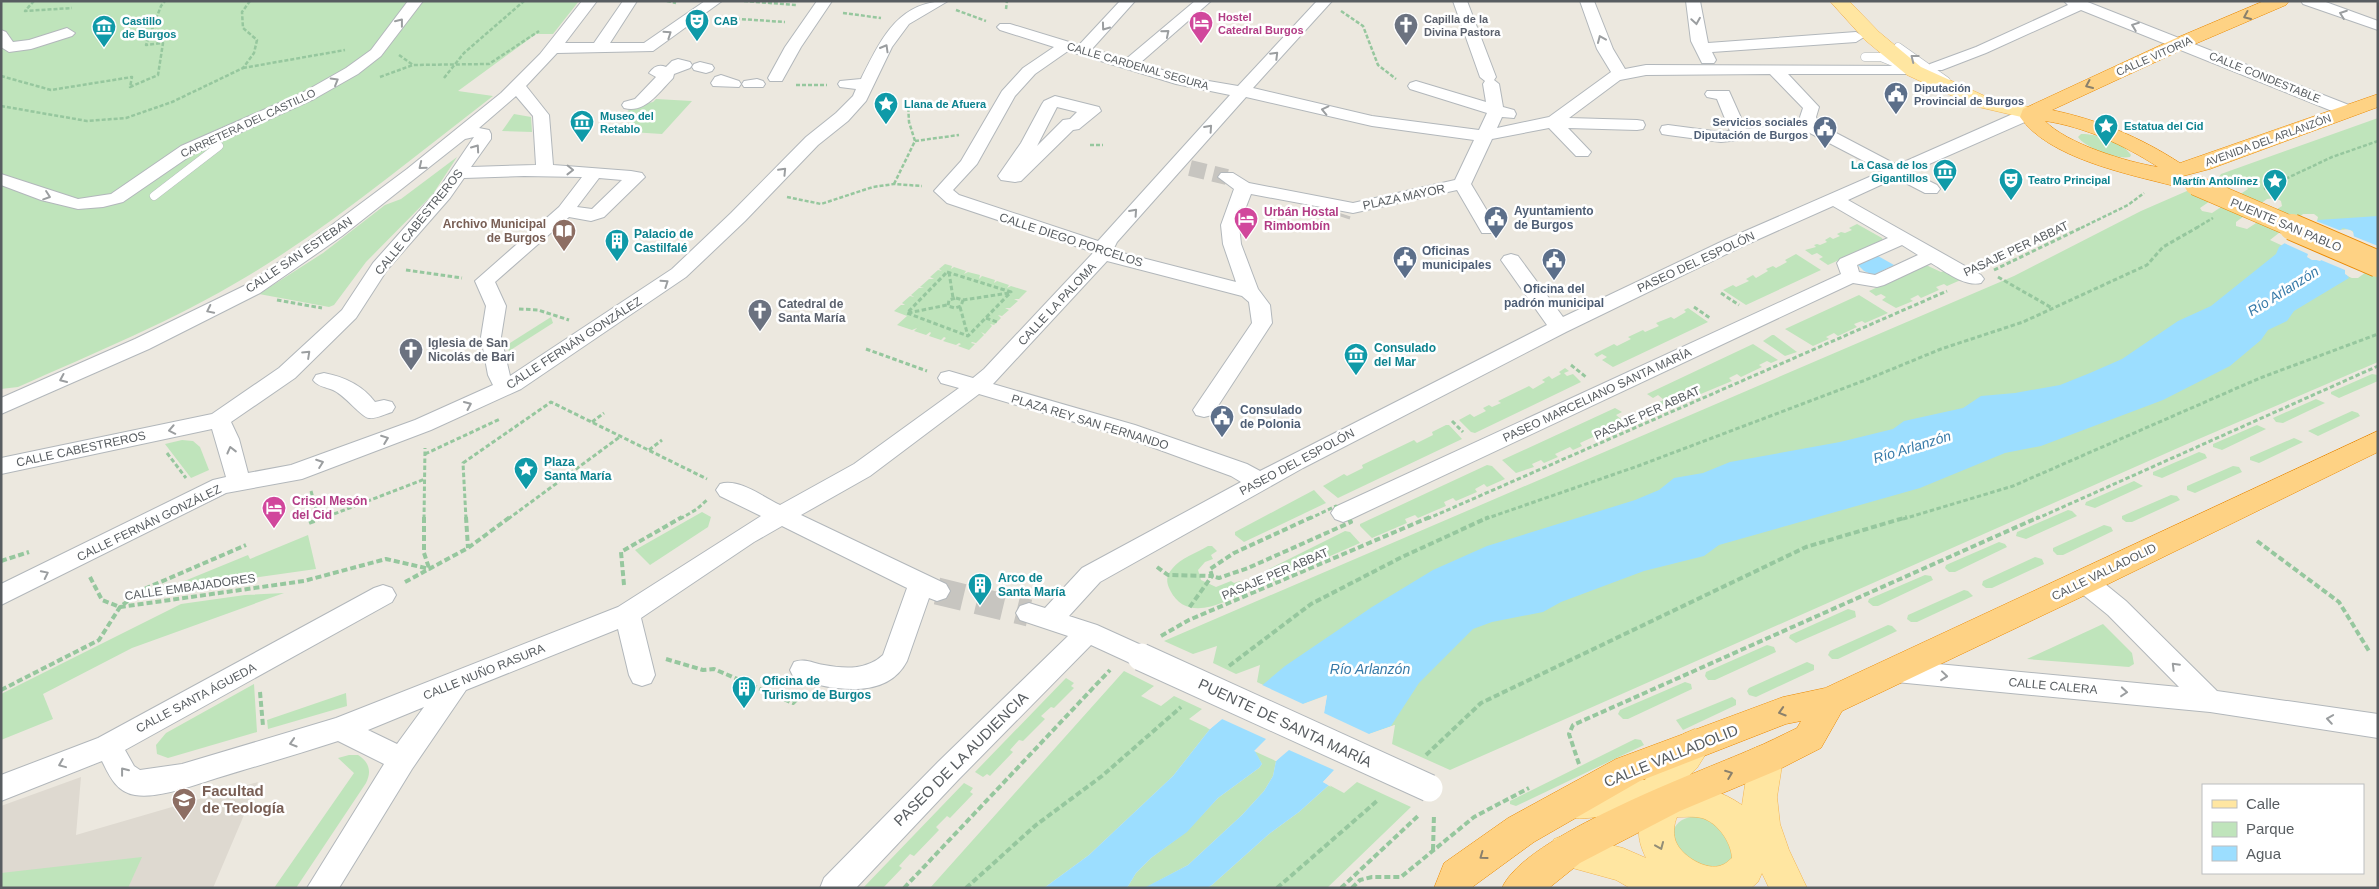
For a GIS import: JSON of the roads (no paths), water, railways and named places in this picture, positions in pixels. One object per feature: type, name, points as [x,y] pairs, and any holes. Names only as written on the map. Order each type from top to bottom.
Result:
[{"type":"highway","name":"CALLE VITORIA","points":[[2030,113],[2181,43],[2280,1]]},
{"type":"highway","name":"AVENIDA DEL ARLANZÓN","points":[[2167,173],[2378,100]]},
{"type":"highway","points":[[2030,113],[2067,118],[2106,132],[2142,149],[2167,173],[2120,164],[2084,151],[2038,127],[2030,117],[2030,113]]},
{"type":"highway","points":[[2084,151],[2073,142],[2071,136],[2073,132],[2080,130],[2106,132]]},
{"type":"highway","points":[[2120,164],[2143,164],[2149,162],[2148,155],[2142,149]]},
{"type":"highway","name":"PUENTE SAN PABLO","points":[[2167,173],[2378,264]]},
{"type":"highway","name":"CALLE VALLADOLID","points":[[1452,888],[1457,876],[1521,830],[1628,770],[1783,711],[1830,701],[1896,672],[2378,440]]},
{"type":"highway","points":[[1520,888],[1567,851],[1668,800],[1766,759],[1809,738],[1830,701]]},
{"type":"main road","points":[[1839,1],[1872,36],[1911,69],[1956,91],[1991,105],[2030,113]]},
{"type":"main road","points":[[1668,800],[1661,787],[1662,780],[1695,744]]},
{"type":"main road","points":[[1675,888],[1716,885],[1728,882],[1743,872],[1750,857],[1749,847],[1766,759]]},
{"type":"main road","points":[[1564,805],[1644,796],[1698,802],[1718,808],[1735,822],[1776,888]]},
{"type":"main road","points":[[1668,800],[1656,830],[1657,841],[1662,853],[1671,864],[1682,872],[1701,882],[1716,885]]},
{"type":"main road","points":[[1759,803],[1775,862],[1789,888]]},
{"type":"main road","points":[[1567,851],[1623,865],[1666,888]]},
{"type":"street","name":"CARRETERA DEL CASTILLO","points":[[1,179],[47,196],[78,204],[103,202],[117,198],[187,150],[308,96],[352,71],[376,53],[416,1]]},
{"type":"street","name":"CALLE SAN ESTEBAN","points":[[1,407],[142,344],[253,289],[335,232],[460,135],[517,86],[554,48],[590,1]]},
{"type":"street","points":[[599,48],[630,1]]},
{"type":"street","points":[[641,55],[648,48],[715,1]]},
{"type":"street","points":[[1081,51],[1100,35],[1115,13],[1128,1]]},
{"type":"street","points":[[1129,64],[1204,1]]},
{"type":"street","name":"CALLE LA PALOMA","points":[[984,381],[1101,256],[1108,240],[1326,1]]},
{"type":"street","points":[[1460,1],[1490,81],[1496,112]]},
{"type":"street","points":[[1587,1],[1605,49],[1619,76]]},
{"type":"street","points":[[1693,1],[1700,44],[1707,60],[1722,71]]},
{"type":"street","points":[[2308,1],[2378,26]]},
{"type":"street","name":"CALLE FERNÁN GONZÁLEZ","points":[[1,595],[221,486],[294,473],[423,425],[505,388],[679,274],[812,141],[842,117],[860,98],[885,46],[904,21],[941,3]]},
{"type":"street","points":[[1936,67],[1980,50],[2076,3]]},
{"type":"street","name":"CALLE CONDESTABLE","points":[[2076,3],[2181,43],[2348,111]]},
{"type":"street","points":[[630,105],[641,102],[647,95],[712,74],[808,24],[821,5]]},
{"type":"street","name":"CALLE CARDENAL SEGURA","points":[[1005,27],[1182,81],[1242,91],[1373,120],[1483,136]]},
{"type":"street","points":[[1,35],[10,47],[31,44],[68,34]]},
{"type":"street","points":[[1700,44],[1856,37]]},
{"type":"street","name":"CALLE DIEGO PORCELOS","points":[[1065,46],[1029,71],[972,169],[948,195],[1103,250],[1112,256],[1248,292]]},
{"type":"street","points":[[554,48],[599,48],[641,55],[712,74]]},
{"type":"street","points":[[1483,136],[1553,122],[1619,76],[1646,70],[1694,73],[1776,71],[1809,74],[1911,69]]},
{"type":"street","points":[[1776,71],[1812,107],[1810,122]]},
{"type":"street","points":[[846,84],[866,84]]},
{"type":"street","points":[[517,86],[541,115],[545,169]]},
{"type":"street","points":[[1416,86],[1496,112],[1553,122],[1637,125]]},
{"type":"street","points":[[1713,94],[1723,94],[1740,135]]},
{"type":"street","points":[[1050,107],[1057,110],[1059,118],[1054,135],[1009,174],[1025,147],[1027,148],[1050,104],[1055,101],[1094,111],[1088,111],[1073,125],[1069,124],[1054,135]]},
{"type":"street","name":"PLAZA MAYOR","points":[[1462,184],[1483,136],[1496,112]]},
{"type":"street","name":"PASEO DEL ESPOLÓN","points":[[1137,654],[1088,632],[1040,616],[1091,575],[1260,482],[1559,327],[1734,243],[2030,113]]},
{"type":"street","points":[[1553,122],[1582,152]]},
{"type":"street","points":[[1668,130],[1721,137],[1810,122],[1931,189]]},
{"type":"street","name":"CALLE CABESTREROS","points":[[1,466],[219,420],[291,377],[350,312],[380,267],[444,194],[467,172],[483,134],[476,132],[460,135]]},
{"type":"street","name":"CALLE CABESTREROS","points":[[467,172],[545,169],[636,177],[595,214],[565,211]]},
{"type":"street","points":[[505,388],[491,337],[496,306],[485,281],[565,211],[595,172]]},
{"type":"street","points":[[1204,410],[1262,322],[1262,306],[1256,296],[1248,292],[1232,244],[1230,225],[1247,196],[1228,177]]},
{"type":"street","name":"PLAZA MAYOR","points":[[1247,196],[1353,208],[1462,184]]},
{"type":"street","name":"PLAZA MAYOR","points":[[1462,184],[1489,229]]},
{"type":"street","points":[[1834,200],[1932,255],[1982,275]]},
{"type":"street","points":[[1903,238],[1847,263],[1851,276],[1878,281],[1932,255]]},
{"type":"street","points":[[1511,260],[1559,327]]},
{"type":"street","name":"PASEO MARCELIANO SANTA MARÍA","points":[[1343,513],[1851,276]]},
{"type":"street","name":"PLAZA REY SAN FERNANDO","points":[[949,378],[984,381],[1239,470],[1260,482]]},
{"type":"street","points":[[324,380],[337,382],[361,398],[370,412],[384,406]]},
{"type":"street","points":[[780,516],[862,470],[984,381]]},
{"type":"street","points":[[219,420],[228,439],[239,482]]},
{"type":"street","points":[[719,494],[780,516],[929,588],[890,666],[866,677],[853,678],[811,673]]},
{"type":"street","name":"CALLE NUÑO RASURA","points":[[108,746],[124,775],[135,783],[152,782],[182,776],[340,729],[627,614],[745,536],[780,516]]},
{"type":"street","points":[[2085,582],[2117,608],[2210,701]]},
{"type":"street","name":"CALLE SANTA ÁGUEDA","points":[[1,788],[108,746],[383,595]]},
{"type":"street","points":[[627,614],[639,663]]},
{"type":"street","name":"PASEO DE LA AUDIENCIA","points":[[835,888],[948,771],[1088,632]]},
{"type":"street","name":"PUENTE DE SANTA MARÍA","points":[[1137,654],[1428,803]]},
{"type":"street","name":"CALLE CALERA","points":[[1896,672],[2210,701],[2378,726]]},
{"type":"street","points":[[322,888],[402,760],[457,682]]},
{"type":"street","points":[[340,729],[402,760]]},
{"type":"lane","points":[[1898,47],[1956,91]]},
{"type":"lane","points":[[1865,56],[1880,57],[1911,69]]},
{"type":"lane","points":[[154,196],[219,146]]},
{"type":"water","name":"Río Arlanzón","points":[[2378,216],[2378,245],[2345,272],[2349,278],[2294,311],[2287,321],[2268,330],[2261,340],[2230,366],[2163,400],[2041,446],[2005,453],[1920,488],[1719,545],[1704,556],[1644,571],[1561,602],[1543,612],[1492,622],[1473,629],[1419,683],[1391,726],[1369,734],[1323,782],[1329,785],[1207,888],[1144,888],[1188,865],[1242,815],[1264,791],[1273,776],[1276,761],[1324,713],[1327,695],[1303,704],[1255,751],[1262,764],[1259,768],[1218,798],[1187,832],[1151,858],[1136,873],[1127,888],[1044,888],[1089,855],[1173,776],[1210,729],[1285,666],[1372,607],[1433,570],[1487,546],[1635,500],[1659,490],[1674,478],[1703,473],[1730,462],[1840,442],[1893,429],[1904,421],[1963,408],[1981,396],[2015,393],[2060,385],[2122,359],[2178,321],[2211,306],[2276,254],[2279,247],[2318,220]],"holes":[[[2343,228],[2353,231],[2354,237],[2320,261],[2309,258],[2308,254]]]},
{"type":"water","points":[[1878,256],[1894,265],[1873,275],[1864,271],[1858,265]]},
{"type":"tunnel","points":[[1190,168],[1227,177]]},
{"type":"tunnel","points":[[937,591],[1029,613]]},
{"type":"place","name":"CAB","points":[[697,42]]},
{"type":"place","name":"Hostel Catedral Burgos","points":[[1201,44]]},
{"type":"place","name":"Capilla de la Divina Pastora","points":[[1406,46]]},
{"type":"place","name":"Castillo de Burgos","points":[[104,48]]},
{"type":"place","name":"Diputación Provincial de Burgos","points":[[1896,115]]},
{"type":"place","name":"Llana de Afuera","points":[[886,125]]},
{"type":"place","name":"Museo del Retablo","points":[[582,143]]},
{"type":"place","name":"Estatua del Cid","points":[[2106,147]]},
{"type":"place","name":"Servicios sociales Diputación de Burgos","points":[[1825,149]]},
{"type":"place","name":"La Casa de los Gigantillos","points":[[1945,192]]},
{"type":"place","name":"Teatro Principal","points":[[2011,201]]},
{"type":"place","name":"Martín Antolínez","points":[[2275,202]]},
{"type":"place","name":"Ayuntamiento de Burgos","points":[[1496,239]]},
{"type":"place","name":"Urbán Hostal Rimbombín","points":[[1246,240]]},
{"type":"place","name":"Archivo Municipal de Burgos","points":[[564,252]]},
{"type":"place","name":"Palacio de Castilfalé","points":[[617,262]]},
{"type":"place","name":"Oficinas municipales","points":[[1405,279]]},
{"type":"place","name":"Oficina del padrón municipal","points":[[1554,281]]},
{"type":"place","name":"Catedral de Santa María","points":[[760,332]]},
{"type":"place","name":"Iglesia de San Nicolás de Bari","points":[[411,371]]},
{"type":"place","name":"Consulado del Mar","points":[[1356,376]]},
{"type":"place","name":"Consulado de Polonia","points":[[1222,438]]},
{"type":"place","name":"Plaza Santa María","points":[[526,490]]},
{"type":"place","name":"Crisol Mesón del Cid","points":[[274,529]]},
{"type":"place","name":"Arco de Santa María","points":[[980,606]]},
{"type":"place","name":"Oficina de Turismo de Burgos","points":[[744,709]]},
{"type":"place","name":"Facultad de Teología","points":[[184,821]]}]
